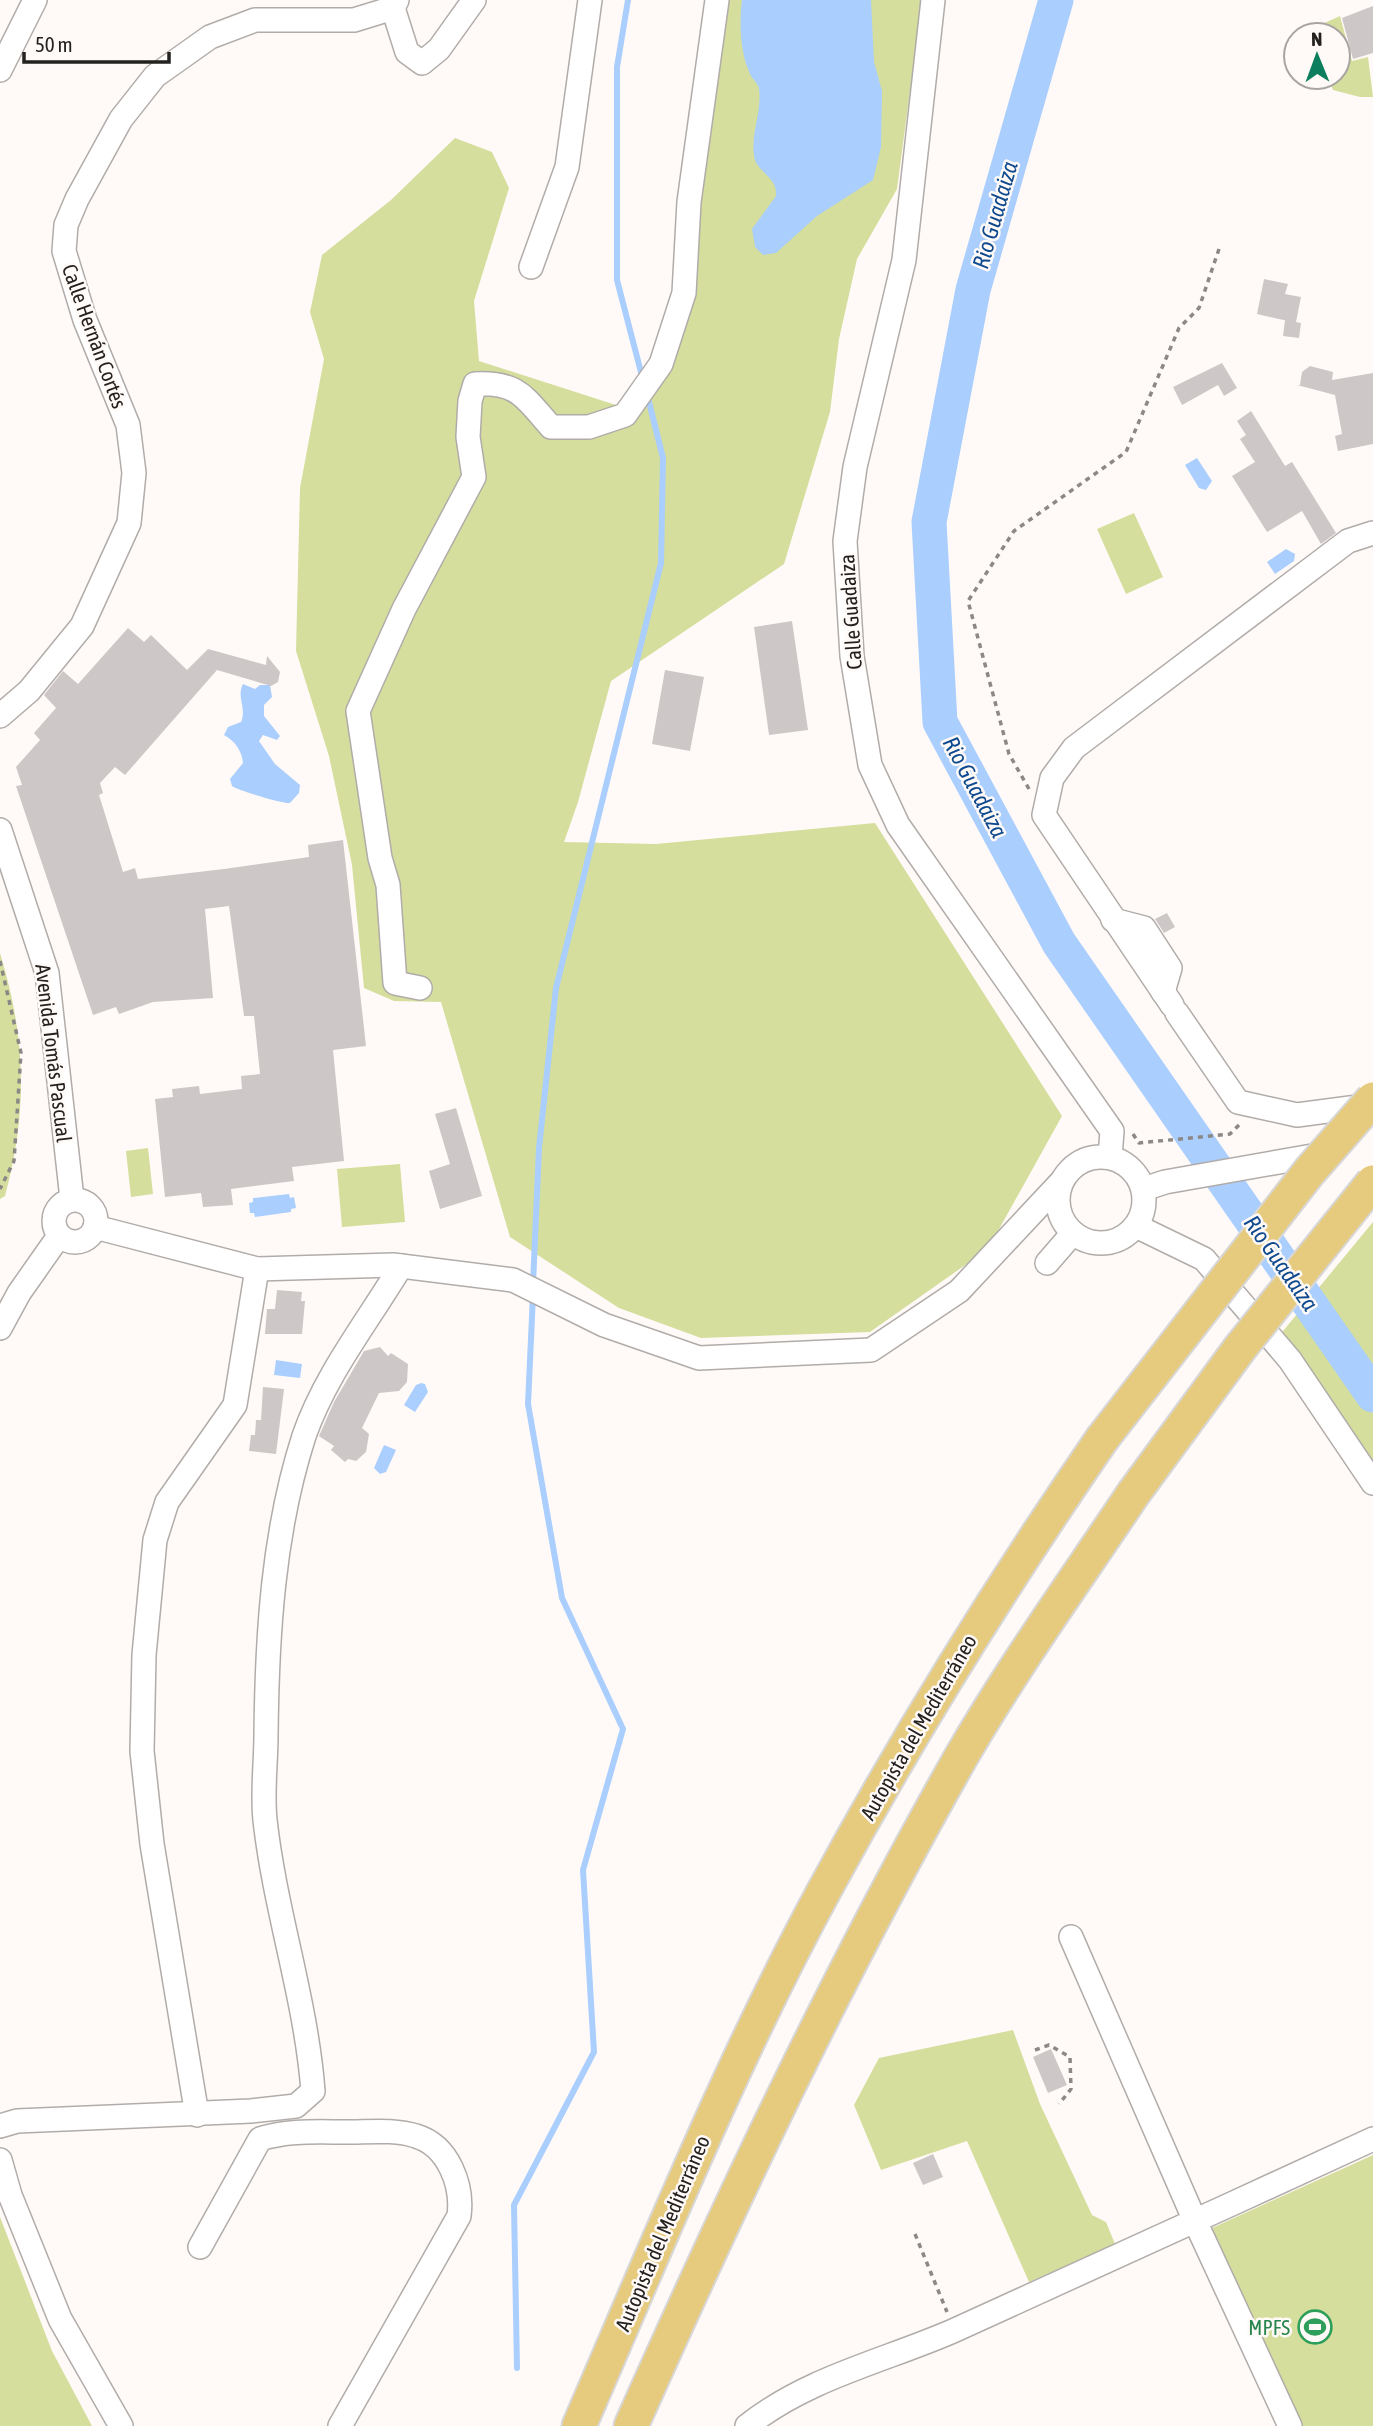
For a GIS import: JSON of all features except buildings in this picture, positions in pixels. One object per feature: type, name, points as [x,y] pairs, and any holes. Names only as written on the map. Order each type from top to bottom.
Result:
[{"type":"highway","name":"Autopista del Mediterráneo","points":[[579,2426],[709,2125],[823,1891],[944,1677],[1102,1439],[1309,1172],[1373,1099]]},
{"type":"highway","points":[[631,2426],[733,2195],[867,1930],[962,1755],[1133,1494],[1240,1348],[1373,1182]]},
{"type":"street","points":[[0,70],[35,0]]},
{"type":"street","points":[[395,4],[407,52],[422,63],[439,49],[474,0]]},
{"type":"street","points":[[531,267],[567,167],[590,0]]},
{"type":"street","points":[[420,988],[395,983],[390,896],[380,858],[358,712],[404,609],[474,477],[468,437],[470,401],[475,384],[494,383],[517,389],[551,427],[589,427],[625,415],[661,364],[684,293],[689,202],[718,0]]},
{"type":"street","name":"Calle Guadaiza","points":[[933,0],[904,260],[855,467],[845,541],[852,656],[870,765],[898,825],[1112,1131],[1110,1157]]},
{"type":"street","name":"Calle Hernán Cortés","points":[[0,716],[29,691],[82,626],[129,523],[134,473],[128,425],[85,320],[64,251],[66,225],[121,119],[155,76],[210,37],[255,20],[354,20],[395,4]]},
{"type":"street","points":[[1373,533],[1348,541],[1074,748],[1052,778],[1044,815],[1238,1102],[1297,1115],[1373,1105]]},
{"type":"street","name":"Avenida Tomás Pascual","points":[[0,830],[47,973],[72,1199]]},
{"type":"street","points":[[95,1227],[257,1269],[401,1266],[513,1280],[604,1325],[699,1358],[871,1350],[959,1291],[1082,1161],[1110,1157],[1154,1186],[1250,1170],[1318,1155],[1373,1117]]},
{"type":"street","points":[[1062,1181],[1058,1209],[1063,1222],[1073,1233],[1092,1242],[1113,1242],[1136,1226],[1154,1186]]},
{"type":"street","points":[[72,1199],[91,1207],[95,1227],[80,1241],[73,1242],[60,1236],[53,1217],[60,1205],[72,1199]]},
{"type":"street","points":[[1136,1226],[1204,1259],[1290,1360],[1373,1483]]},
{"type":"street","points":[[1047,1263],[1073,1233]]},
{"type":"street","points":[[0,1328],[19,1293],[60,1236]]},
{"type":"street","points":[[0,2126],[17,2121],[197,2115],[296,2106],[313,2091],[310,2046],[277,1895],[265,1818],[267,1675],[276,1556],[305,1436],[332,1377],[401,1266]]},
{"type":"street","points":[[197,2115],[152,1844],[142,1751],[144,1655],[155,1540],[167,1502],[235,1405],[257,1269]]},
{"type":"street","points":[[1071,1937],[1195,2221],[1290,2426]]},
{"type":"street","points":[[200,2246],[260,2139],[251,2111]]},
{"type":"street","points":[[260,2139],[299,2132],[402,2133],[420,2137],[437,2150],[450,2166],[462,2197],[459,2216],[451,2232],[340,2426]]},
{"type":"street","points":[[747,2426],[768,2410],[814,2384],[902,2353],[1373,2139]]},
{"type":"street","points":[[0,2160],[10,2195],[60,2319],[121,2426]]},
{"type":"path","points":[[1044,815],[1009,754],[968,601],[1014,531],[1126,452],[1179,328],[1199,308],[1219,249]]},
{"type":"path","points":[[0,961],[21,1053],[14,1161],[0,1188]]},
{"type":"path","points":[[1139,1143],[1230,1134]]},
{"type":"path","points":[[1035,2050],[1049,2045],[1070,2057],[1071,2090],[1059,2104]]},
{"type":"path","points":[[915,2234],[954,2330]]},
{"type":"green space","points":[[712,0],[922,0],[897,189],[857,259],[839,339],[830,412],[784,564],[611,681],[578,802],[564,842],[656,844],[875,823],[1062,1116],[988,1249],[870,1332],[701,1338],[619,1308],[510,1237],[441,1002],[394,1001],[364,988],[352,865],[329,756],[296,651],[300,488],[324,359],[310,312],[322,255],[391,200],[455,138],[492,152],[509,188],[474,301],[479,361],[619,406],[660,349],[675,280]]},
{"type":"green space","points":[[1340,16],[1341,21],[1329,21]]},
{"type":"green space","points":[[1368,57],[1373,97],[1360,97],[1337,91],[1352,91],[1352,61]]},
{"type":"green space","points":[[1134,513],[1163,577],[1126,594],[1097,529]]},
{"type":"green space","points":[[0,953],[15,1015],[21,1074],[18,1134],[5,1196],[0,1199]]},
{"type":"green space","points":[[148,1148],[153,1194],[131,1197],[126,1151]]},
{"type":"green space","points":[[400,1164],[405,1222],[342,1227],[337,1169]]},
{"type":"green space","points":[[1373,1222],[1373,1483],[1274,1342]]},
{"type":"green space","points":[[1013,2030],[1040,2104],[1092,2215],[1106,2222],[1115,2244],[1029,2282],[967,2141],[881,2170],[854,2105],[879,2058]]},
{"type":"green space","name":"MPFS","points":[[1373,2155],[1373,2426],[1300,2426],[1212,2228]]},
{"type":"green space","points":[[0,2217],[52,2351],[92,2426],[0,2426]]},
{"type":"water","points":[[742,0],[871,0],[874,62],[882,91],[881,147],[873,180],[817,216],[776,253],[763,255],[755,247],[752,229],[776,196],[776,189],[755,161],[754,138],[759,89],[747,67],[743,49]]},
{"type":"water","points":[[1197,458],[1212,481],[1206,490],[1199,488],[1185,465]]},
{"type":"water","points":[[1286,549],[1295,554],[1294,561],[1275,574],[1267,562]]},
{"type":"water","points":[[243,684],[255,689],[260,685],[270,685],[272,697],[264,705],[264,716],[280,736],[277,740],[263,735],[259,741],[275,764],[300,785],[299,793],[290,803],[232,786],[230,779],[243,763],[237,747],[224,735],[228,727],[241,722],[243,717]]},
{"type":"water","points":[[289,1194],[290,1198],[294,1197],[296,1208],[291,1209],[291,1212],[255,1217],[254,1213],[250,1213],[249,1203],[253,1202],[253,1198]]},
{"type":"water","points":[[276,1360],[302,1364],[300,1378],[274,1375]]},
{"type":"water","points":[[425,1384],[428,1392],[415,1412],[404,1405],[416,1385]]},
{"type":"water","points":[[384,1445],[396,1450],[386,1472],[380,1474],[374,1468]]},
{"type":"waterway","points":[[628,0],[617,67],[617,280],[643,380]]},
{"type":"waterway","name":"Rio Guadaiza","points":[[1056,0],[973,290],[929,522],[940,722],[1059,943],[1373,1395]]},
{"type":"waterway","points":[[533,1284],[539,1148],[556,988],[661,563],[663,458],[647,394]]},
{"type":"waterway","points":[[517,2368],[514,2205],[594,2052],[583,1870],[623,1729],[562,1598],[528,1404],[533,1295]]},
{"type":"place","name":"MPFS","points":[[1315,2327]]}]
